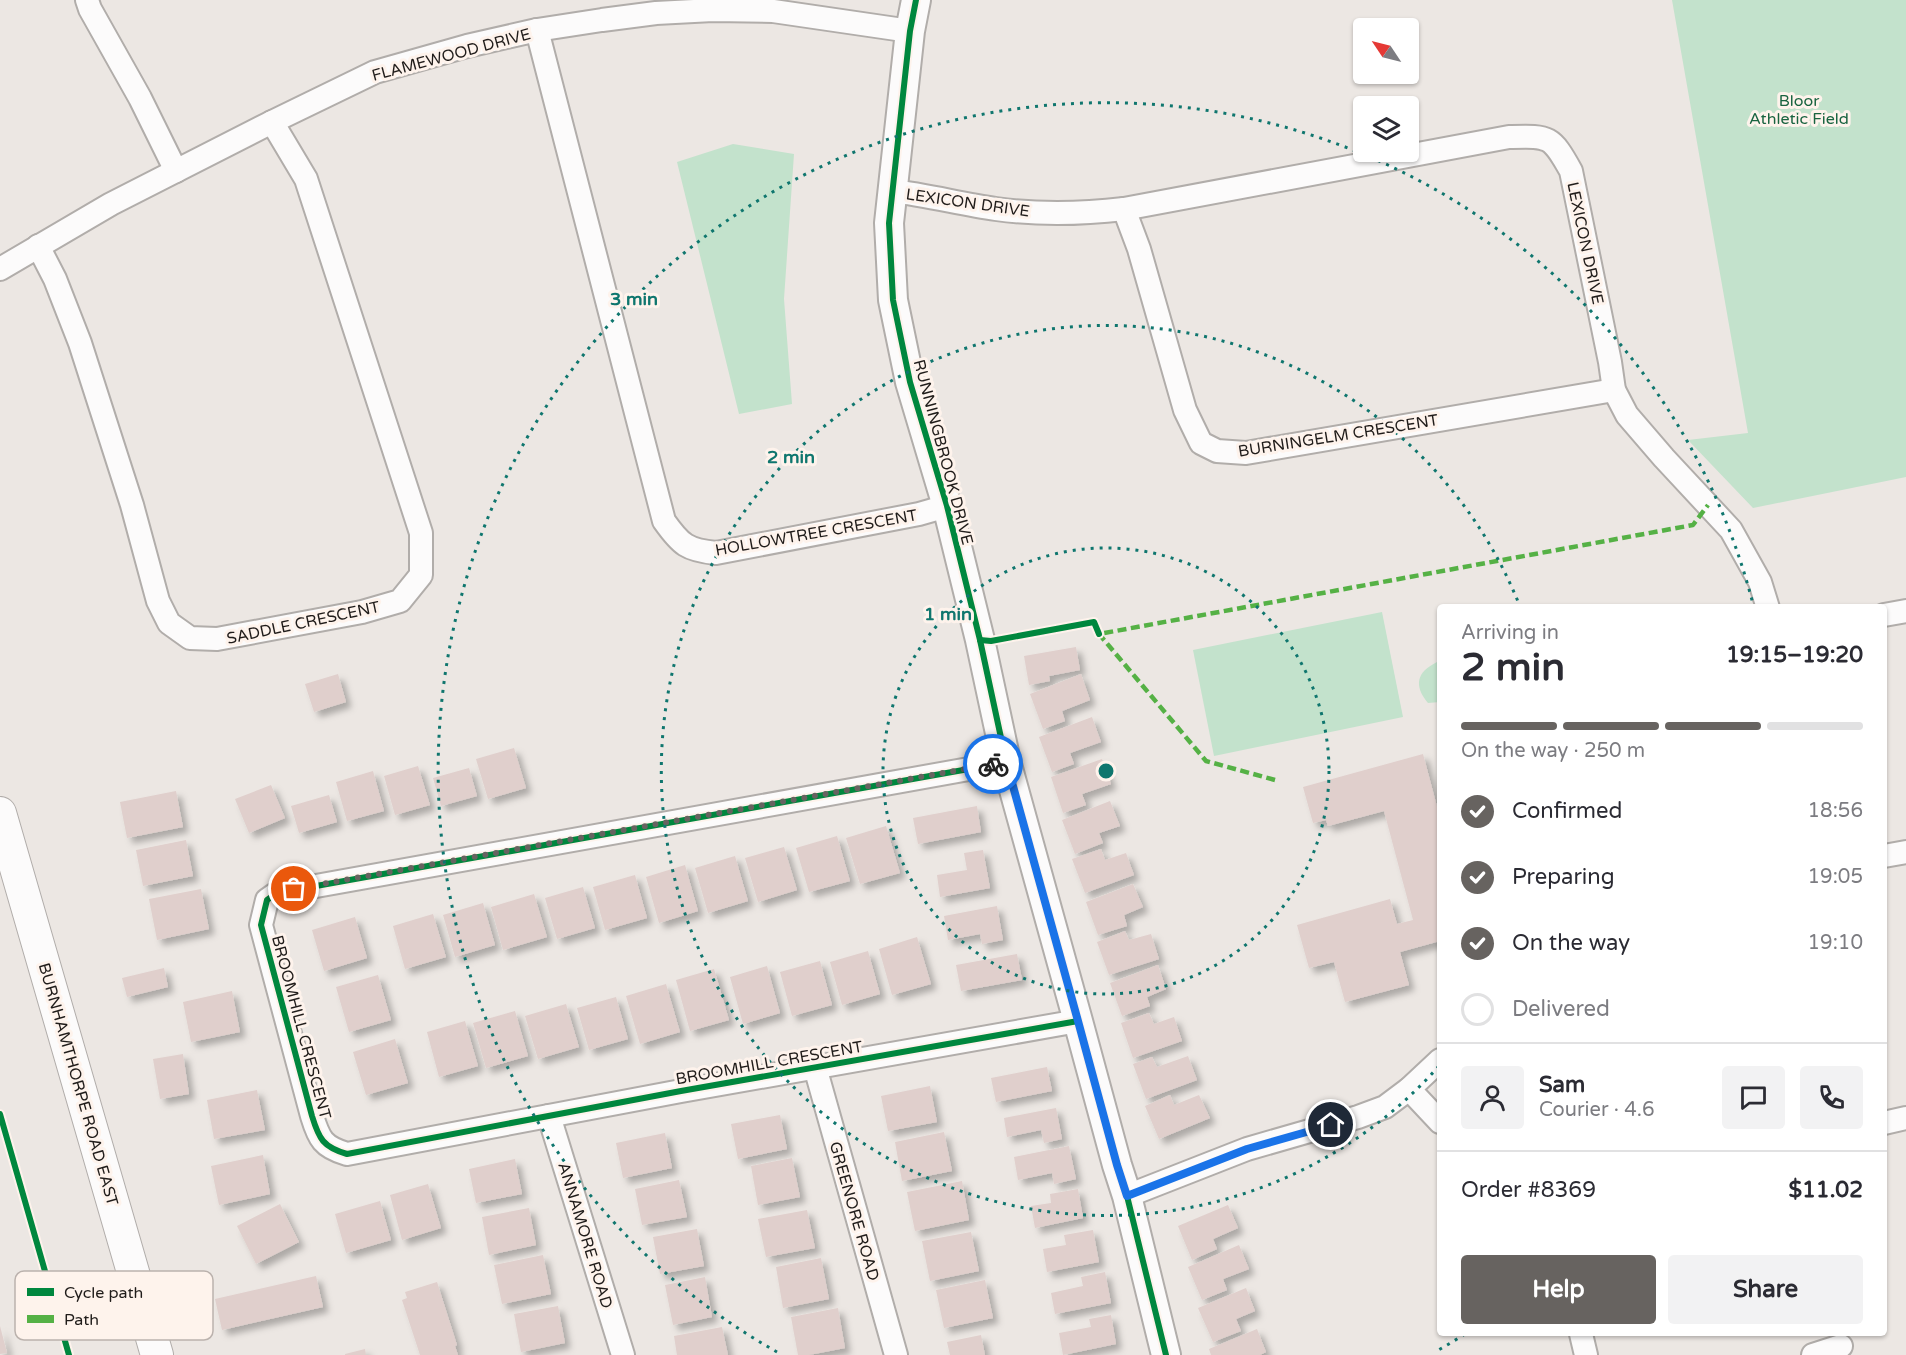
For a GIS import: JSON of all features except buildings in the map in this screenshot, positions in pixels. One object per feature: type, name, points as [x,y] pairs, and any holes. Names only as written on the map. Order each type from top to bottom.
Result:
[{"type":"main road","name":"BURNHAMTHORPE ROAD EAST","points":[[0,813],[133,1271]]},
{"type":"main road","name":"BURNHAMTHORPE ROAD EAST","points":[[153,1340],[157,1355]]},
{"type":"street","points":[[87,0],[176,171]]},
{"type":"street","name":"RUNNINGBROOK DRIVE","points":[[916,0],[910,31],[889,223],[892,300],[910,382],[947,506],[980,640],[1006,761],[1127,1196],[1166,1355]]},
{"type":"street","name":"FLAMEWOOD DRIVE","points":[[0,269],[111,204],[375,72],[467,45],[656,7],[773,11],[910,31]]},
{"type":"street","name":"HOLLOWTREE CRESCENT","points":[[537,30],[664,520],[676,538],[696,551],[716,553],[919,514],[947,506]]},
{"type":"street","name":"SADDLE CRESCENT","points":[[38,246],[55,279],[80,343],[132,505],[158,601],[169,623],[190,638],[217,639],[362,612],[400,601],[421,575],[422,533],[306,179],[272,122]]},
{"type":"street","name":"LEXICON DRIVE","points":[[892,191],[996,209],[1055,214],[1124,209],[1509,136],[1542,136],[1558,149],[1571,171],[1614,390],[1627,415],[1664,459],[1731,530],[1760,582],[1767,604]]},
{"type":"street","name":"BURNINGELM CRESCENT","points":[[1124,209],[1185,410],[1201,443],[1217,451],[1246,453],[1614,390]]},
{"type":"street","points":[[1887,614],[1906,611]]},
{"type":"street","name":"BROOMHILL CRESCENT","points":[[1006,761],[277,893],[267,900],[261,925],[317,1135],[326,1145],[347,1154],[815,1067],[1078,1021]]},
{"type":"street","points":[[1887,855],[1906,852]]},
{"type":"street","points":[[1127,1196],[1247,1149],[1385,1107],[1409,1089],[1437,1063]]},
{"type":"street","name":"GREENORE ROAD","points":[[815,1067],[896,1355]]},
{"type":"street","points":[[1409,1089],[1437,1119]]},
{"type":"street","name":"ANNAMORE ROAD","points":[[549,1116],[623,1355]]},
{"type":"street","points":[[1887,1122],[1906,1118]]},
{"type":"street","points":[[1581,1336],[1586,1355]]},
{"type":"street","points":[[1813,1355],[1841,1345]]},
{"type":"green space","name":"Bloor Athletic Field","points":[[1672,0],[1906,0],[1906,477],[1753,508],[1688,440],[1748,433]]},
{"type":"green space","points":[[733,144],[794,154],[784,299],[792,404],[739,414],[677,162]]},
{"type":"green space","points":[[1382,612],[1403,717],[1214,756],[1193,650]]},
{"type":"green space","points":[[1437,662],[1437,702],[1428,703],[1420,690],[1419,680],[1430,666]]},
{"type":"marked path","points":[[1275,780],[1206,761],[1099,634],[1693,525],[1708,505]]},
{"type":"cycle path","points":[[916,0],[910,31],[889,223],[893,300],[910,382],[947,506],[980,640],[1006,761],[1127,1196],[1166,1355]]},
{"type":"cycle path","points":[[980,640],[991,641],[1094,622],[1099,634]]},
{"type":"cycle path","points":[[1006,761],[277,893],[267,900],[261,925],[312,1116],[323,1141],[332,1148],[347,1154],[681,1091],[1078,1021]]},
{"type":"cycle path","points":[[0,1114],[45,1271]]},
{"type":"cycle path","points":[[65,1340],[69,1355]]},
{"type":"way so far","points":[[294,889],[993,764]]},
{"type":"route","points":[[993,764],[1006,761],[1127,1196],[1150,1189],[1247,1149],[1331,1125]]}]
